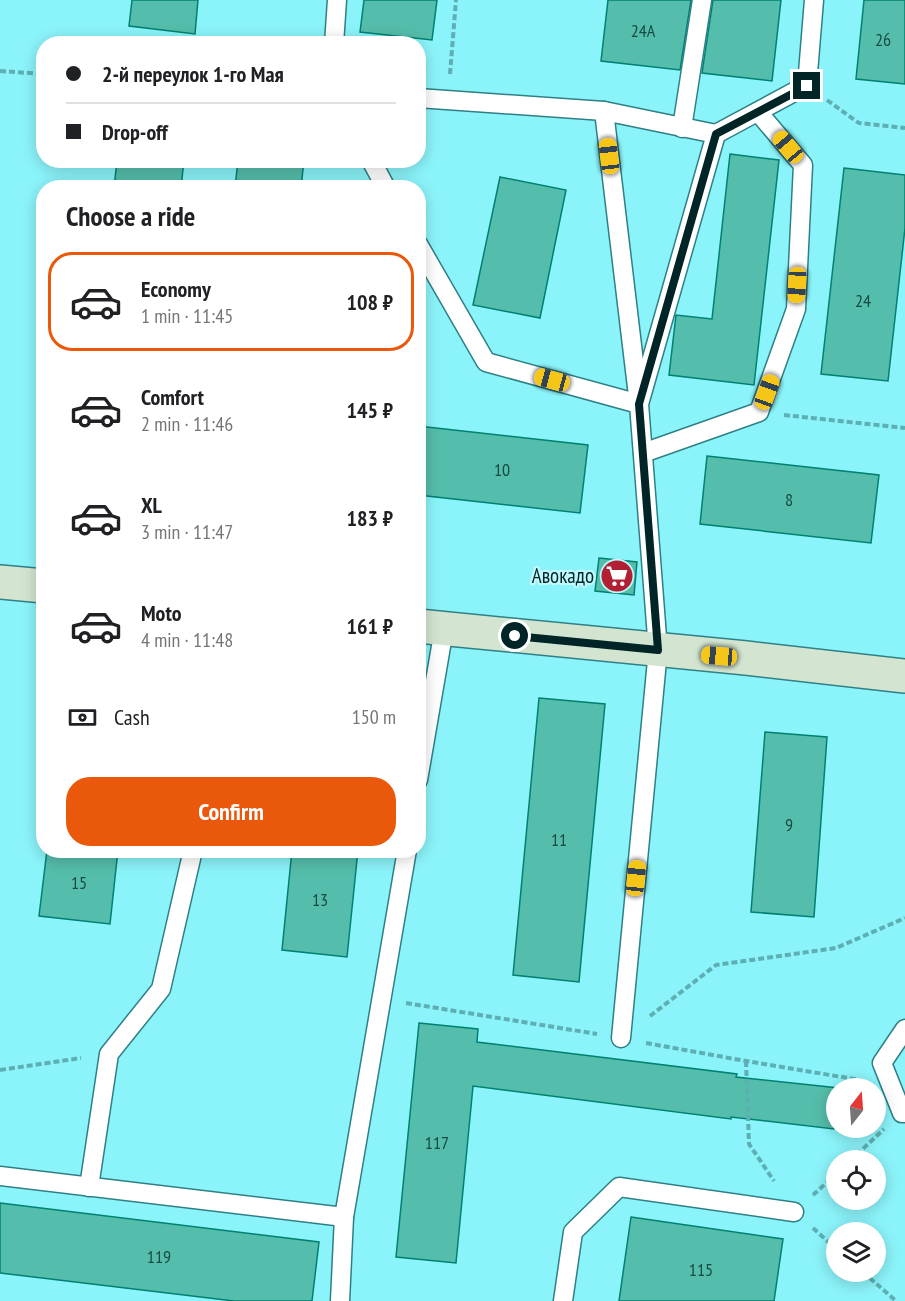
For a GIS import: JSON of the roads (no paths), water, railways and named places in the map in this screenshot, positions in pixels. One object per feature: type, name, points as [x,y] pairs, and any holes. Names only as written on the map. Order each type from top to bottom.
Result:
[{"type":"street","points":[[0,582],[36,585]]},
{"type":"street","points":[[431,627],[905,676]]},
{"type":"lane","points":[[335,36],[337,0]]},
{"type":"lane","points":[[682,128],[702,0]]},
{"type":"lane","points":[[426,99],[604,111],[716,134],[807,86],[814,0]]},
{"type":"lane","points":[[604,111],[639,404],[658,650],[621,1038]]},
{"type":"lane","points":[[643,453],[759,412],[796,309],[803,165],[758,112]]},
{"type":"lane","points":[[639,404],[716,134]]},
{"type":"lane","points":[[426,258],[486,362],[639,404]]},
{"type":"lane","points":[[426,686],[431,627]]},
{"type":"lane","points":[[89,1187],[109,1054],[161,989],[191,858]]},
{"type":"lane","points":[[340,1301],[344,1217],[406,858]]},
{"type":"lane","points":[[903,1113],[882,1063],[905,1029]]},
{"type":"lane","points":[[0,1176],[344,1217]]},
{"type":"lane","points":[[563,1301],[573,1232],[619,1186],[794,1212]]},
{"type":"place","name":"Авокадо","points":[[617,576]]}]
